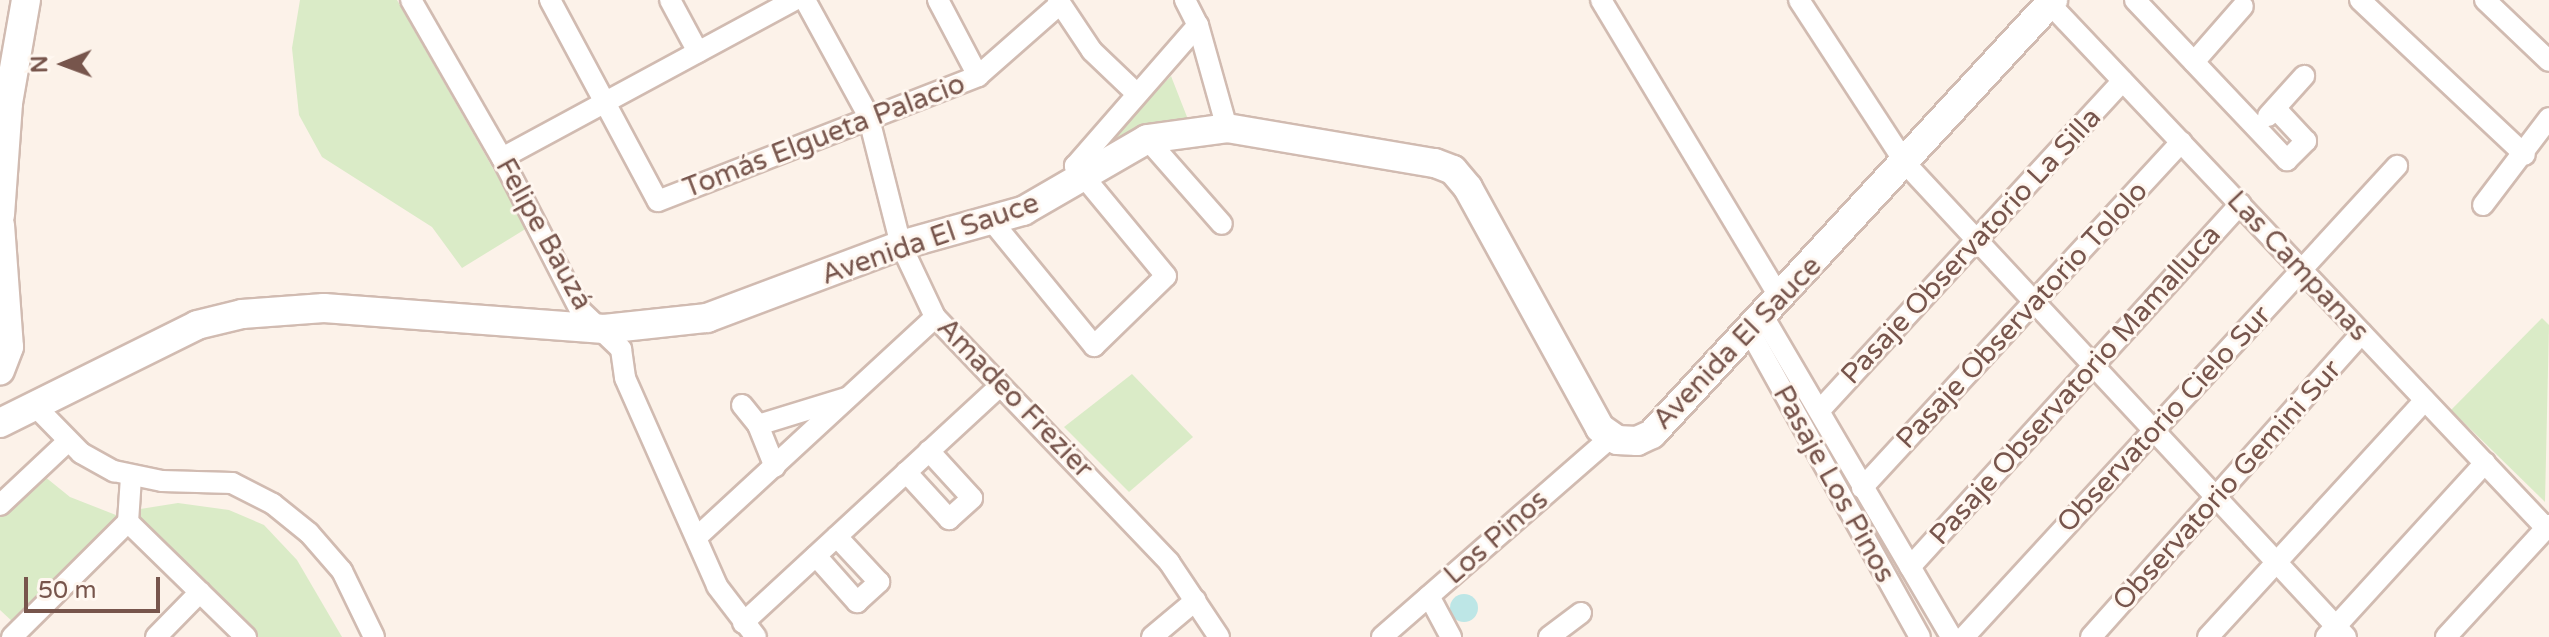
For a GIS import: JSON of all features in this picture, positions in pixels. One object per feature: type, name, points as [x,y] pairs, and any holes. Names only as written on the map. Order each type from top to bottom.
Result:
[{"type":"street","points":[[0,215],[4,99],[26,0]]},
{"type":"street","name":"Felipe Bauzá","points":[[411,0],[502,158],[580,310],[604,329],[621,349],[625,378],[717,586],[750,630]]},
{"type":"street","points":[[550,0],[608,101]]},
{"type":"street","points":[[670,0],[698,52]]},
{"type":"street","points":[[502,158],[794,0]]},
{"type":"street","name":"Amadeo Frezier","points":[[805,0],[868,115],[901,245],[935,317],[1159,551],[1219,637]]},
{"type":"street","points":[[938,0],[978,76]]},
{"type":"street","points":[[1185,0],[1198,25],[1227,128]]},
{"type":"street","points":[[1601,0],[1764,315],[1951,637]]},
{"type":"street","points":[[1799,0],[1906,164],[2277,562],[2336,633],[2485,463]]},
{"type":"street","points":[[2135,0],[2287,160],[2306,141],[2275,108]]},
{"type":"street","points":[[2360,0],[2525,155]]},
{"type":"street","points":[[2485,0],[2549,61]]},
{"type":"street","points":[[1059,2],[1092,51],[1137,94]]},
{"type":"street","name":"Tomás Elgueta Palacio","points":[[608,101],[658,201],[868,115],[978,76],[1059,2]]},
{"type":"street","name":"Avenida El Sauce","points":[[0,423],[37,408],[197,325],[242,314],[324,308],[604,329],[656,327],[733,312],[901,245],[1038,204],[1081,175],[1147,139],[1227,128],[1435,163],[1453,170],[1468,188],[1600,428],[1611,437],[1630,442],[1652,434],[1906,164],[2052,2]]},
{"type":"street","name":"Las Campanas","points":[[2052,2],[2123,81],[2548,526]]},
{"type":"street","points":[[2194,62],[2243,6]]},
{"type":"street","points":[[991,220],[1094,346],[1166,276],[1075,166],[1198,25]]},
{"type":"street","points":[[2257,128],[2304,76]]},
{"type":"street","name":"Pasaje Observatorio La Silla","points":[[1820,410],[2123,81]]},
{"type":"street","points":[[2483,205],[2525,155],[2549,118]]},
{"type":"street","points":[[1147,139],[1222,224]]},
{"type":"street","name":"Pasaje Observatorio Tololo","points":[[1862,488],[2181,142]]},
{"type":"street","name":"Observatorio Cielo Sur","points":[[1964,637],[2397,166]]},
{"type":"street","name":"Pasaje Observatorio Mamalluca","points":[[1910,567],[2240,204]]},
{"type":"street","points":[[0,225],[9,347],[1,366]]},
{"type":"street","name":"Pasaje Los Pinos","points":[[1764,315],[1920,637]]},
{"type":"street","points":[[697,537],[935,317]]},
{"type":"street","name":"Observatorio Gemini Sur","points":[[2091,637],[2362,333]]},
{"type":"street","points":[[750,630],[816,556],[999,387]]},
{"type":"street","points":[[758,425],[852,396]]},
{"type":"street","points":[[2208,637],[2425,400]]},
{"type":"street","points":[[742,405],[758,425],[775,467]]},
{"type":"street","points":[[37,408],[67,442],[97,463],[131,477],[232,483],[273,504],[334,561],[374,637]]},
{"type":"street","name":"Los Pinos","points":[[1382,637],[1611,437]]},
{"type":"street","points":[[0,505],[67,442]]},
{"type":"street","points":[[906,472],[949,519],[972,498],[929,451]]},
{"type":"street","points":[[12,637],[128,522],[131,477]]},
{"type":"street","points":[[128,522],[246,637]]},
{"type":"street","points":[[2446,637],[2548,526]]},
{"type":"street","points":[[816,556],[857,602],[879,582],[837,537]]},
{"type":"street","points":[[156,637],[200,592]]},
{"type":"street","points":[[1429,596],[1451,637]]},
{"type":"street","points":[[1152,637],[1196,600]]},
{"type":"street","points":[[1549,637],[1581,613]]},
{"type":"green space","points":[[300,0],[397,0],[527,228],[462,268],[432,227],[322,157],[299,115],[292,48]]},
{"type":"green space","points":[[1171,76],[1189,122],[1154,123],[1125,134],[1093,158]]},
{"type":"green space","points":[[2542,318],[2549,325],[2545,502],[2451,410]]},
{"type":"green space","points":[[1132,374],[1193,437],[1129,492],[1064,427]]},
{"type":"green space","points":[[39,472],[70,497],[121,517],[14,623],[0,610],[0,514]]},
{"type":"green space","points":[[178,503],[229,510],[264,525],[297,560],[342,637],[254,637],[144,532],[134,510]]},
{"type":"water","points":[[1464,594],[1474,598],[1478,608],[1474,618],[1464,622],[1454,618],[1450,608],[1454,598]]}]
